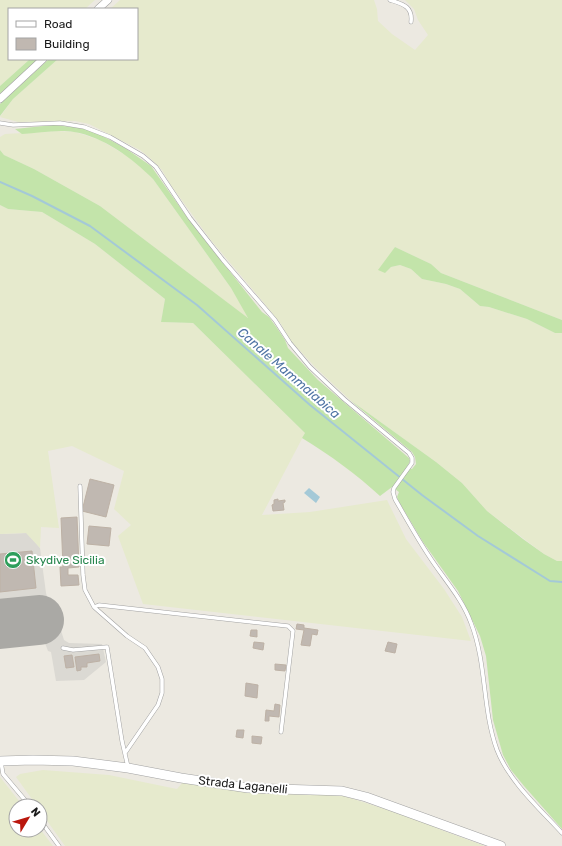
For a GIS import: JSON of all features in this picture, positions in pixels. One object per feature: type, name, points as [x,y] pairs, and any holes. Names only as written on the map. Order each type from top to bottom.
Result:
[{"type":"street","points":[[99,8],[108,0]]},
{"type":"street","points":[[0,99],[42,60]]},
{"type":"street","name":"Strada Laganelli","points":[[0,761],[73,761],[128,768],[248,788],[342,792],[366,797],[501,846]]},
{"type":"lane","points":[[390,0],[408,8],[412,16],[411,22]]},
{"type":"lane","points":[[0,123],[13,125],[60,123],[84,127],[110,137],[143,156],[156,167],[194,224],[275,320],[290,343],[310,367],[338,394],[409,453],[412,458],[412,463],[394,488],[393,492],[395,499],[428,555],[458,597],[471,622],[478,642],[482,663],[490,725],[501,760],[509,773],[524,791],[562,833]]},
{"type":"lane","points":[[80,486],[83,575],[85,590],[94,607],[127,636],[145,648],[158,667],[162,679],[162,693],[158,705],[125,753]]},
{"type":"lane","points":[[94,607],[99,605],[140,609],[291,627],[293,631],[281,732]]},
{"type":"lane","points":[[63,648],[73,650],[107,648],[122,741],[128,768]]},
{"type":"lane","points":[[0,761],[3,774],[23,798]]},
{"type":"lane","points":[[48,831],[59,846]]},
{"type":"shaded area","points":[[27,533],[40,548],[46,593],[50,607],[57,618],[64,640],[69,643],[102,644],[106,662],[84,680],[56,681],[51,652],[48,651],[45,643],[0,648],[0,534]]},
{"type":"green space","points":[[0,0],[95,0],[86,8],[8,8],[8,60],[29,60],[0,86]]},
{"type":"green space","points":[[120,0],[374,0],[377,9],[378,21],[392,34],[415,50],[428,35],[418,20],[414,9],[405,0],[562,0],[562,320],[441,273],[431,264],[395,247],[385,273],[391,267],[400,265],[411,269],[422,279],[446,284],[460,289],[480,306],[489,307],[527,319],[555,333],[562,333],[562,561],[557,561],[544,554],[487,511],[462,483],[436,462],[350,400],[315,367],[290,340],[281,324],[210,239],[170,184],[162,170],[140,150],[89,124],[75,121],[18,122],[0,117],[13,99],[57,60],[138,60],[138,8],[111,8]]},
{"type":"green space","points":[[29,60],[37,60],[0,94],[0,86]]},
{"type":"green space","points":[[48,60],[57,60],[13,99],[0,116],[0,104]]},
{"type":"green space","points":[[53,125],[83,128],[97,133],[125,148],[151,166],[189,220],[262,312],[269,317],[285,340],[288,348],[318,380],[409,458],[410,461],[407,467],[412,469],[416,464],[415,457],[412,452],[350,400],[436,462],[462,483],[487,511],[523,539],[544,554],[557,561],[562,561],[562,829],[511,770],[503,755],[493,720],[486,656],[480,636],[458,591],[423,542],[399,502],[397,497],[399,492],[392,487],[380,496],[342,465],[302,438],[305,433],[193,323],[161,322],[165,299],[95,244],[42,212],[8,209],[0,205],[0,150],[4,155],[34,169],[100,206],[248,318],[231,288],[153,179],[127,156],[96,138],[74,132],[62,131],[22,134],[15,129]]},
{"type":"green space","points":[[57,131],[75,132],[100,140],[127,156],[142,168],[153,179],[231,288],[249,319],[100,206],[34,169],[4,155],[0,150],[0,137],[5,134]]},
{"type":"green space","points":[[0,205],[8,209],[42,212],[95,244],[165,299],[161,322],[193,323],[305,433],[262,515],[310,512],[387,500],[406,539],[444,589],[462,617],[471,641],[143,604],[118,536],[131,525],[114,509],[124,471],[72,446],[48,451],[59,528],[41,527],[40,548],[26,533],[0,534]]},
{"type":"green space","points":[[395,247],[431,264],[441,273],[562,320],[562,333],[555,333],[527,319],[489,307],[480,306],[460,289],[446,284],[422,279],[411,269],[400,265],[391,267],[385,273],[378,270]]},
{"type":"green space","points":[[43,770],[109,775],[177,789],[183,782],[266,794],[341,795],[416,819],[485,846],[65,846],[48,822],[48,798],[31,798],[16,777],[20,774]]},
{"type":"green space","points":[[0,777],[17,798],[8,798],[8,838],[47,838],[53,846],[0,846]]},
{"type":"water","points":[[309,488],[320,497],[316,503],[304,493]]},
{"type":"building","points":[[90,479],[114,485],[106,517],[82,511]]},
{"type":"building","points":[[278,499],[278,501],[285,500],[283,503],[284,510],[273,511],[272,505],[274,504],[274,500]]},
{"type":"building","points":[[77,517],[79,567],[68,568],[68,575],[78,575],[79,585],[61,586],[60,567],[63,567],[61,518]]},
{"type":"building","points":[[89,526],[111,528],[109,546],[87,544]]},
{"type":"building","points":[[32,551],[36,588],[0,592],[0,554]]},
{"type":"building","points":[[297,624],[304,625],[304,628],[318,630],[317,635],[312,634],[310,646],[301,645],[304,630],[296,629]]},
{"type":"building","points":[[251,630],[257,630],[257,637],[250,636]]},
{"type":"building","points":[[254,642],[264,643],[263,650],[253,648]]},
{"type":"building","points":[[388,642],[397,644],[395,653],[385,651]]},
{"type":"building","points":[[99,654],[100,661],[87,663],[87,667],[81,667],[81,670],[77,671],[75,657]]},
{"type":"building","points":[[72,655],[74,667],[66,668],[64,656]]},
{"type":"building","points":[[275,664],[286,665],[285,671],[275,670]]},
{"type":"building","points":[[246,683],[258,685],[257,698],[245,696]]},
{"type":"building","points":[[275,704],[280,705],[279,717],[269,716],[269,721],[265,721],[266,710],[274,711]]},
{"type":"building","points":[[237,730],[244,730],[243,738],[236,737]]},
{"type":"building","points":[[252,736],[262,737],[261,744],[252,743]]},
{"type":"waterway","name":"Canale Mammaiabica","points":[[0,182],[32,196],[90,226],[197,305],[310,405],[422,495],[478,536],[550,581],[562,582]]},
{"type":"runway","points":[[0,624],[39,620]]},
{"type":"place","name":"Skydive Sicilia","points":[[13,560]]}]
